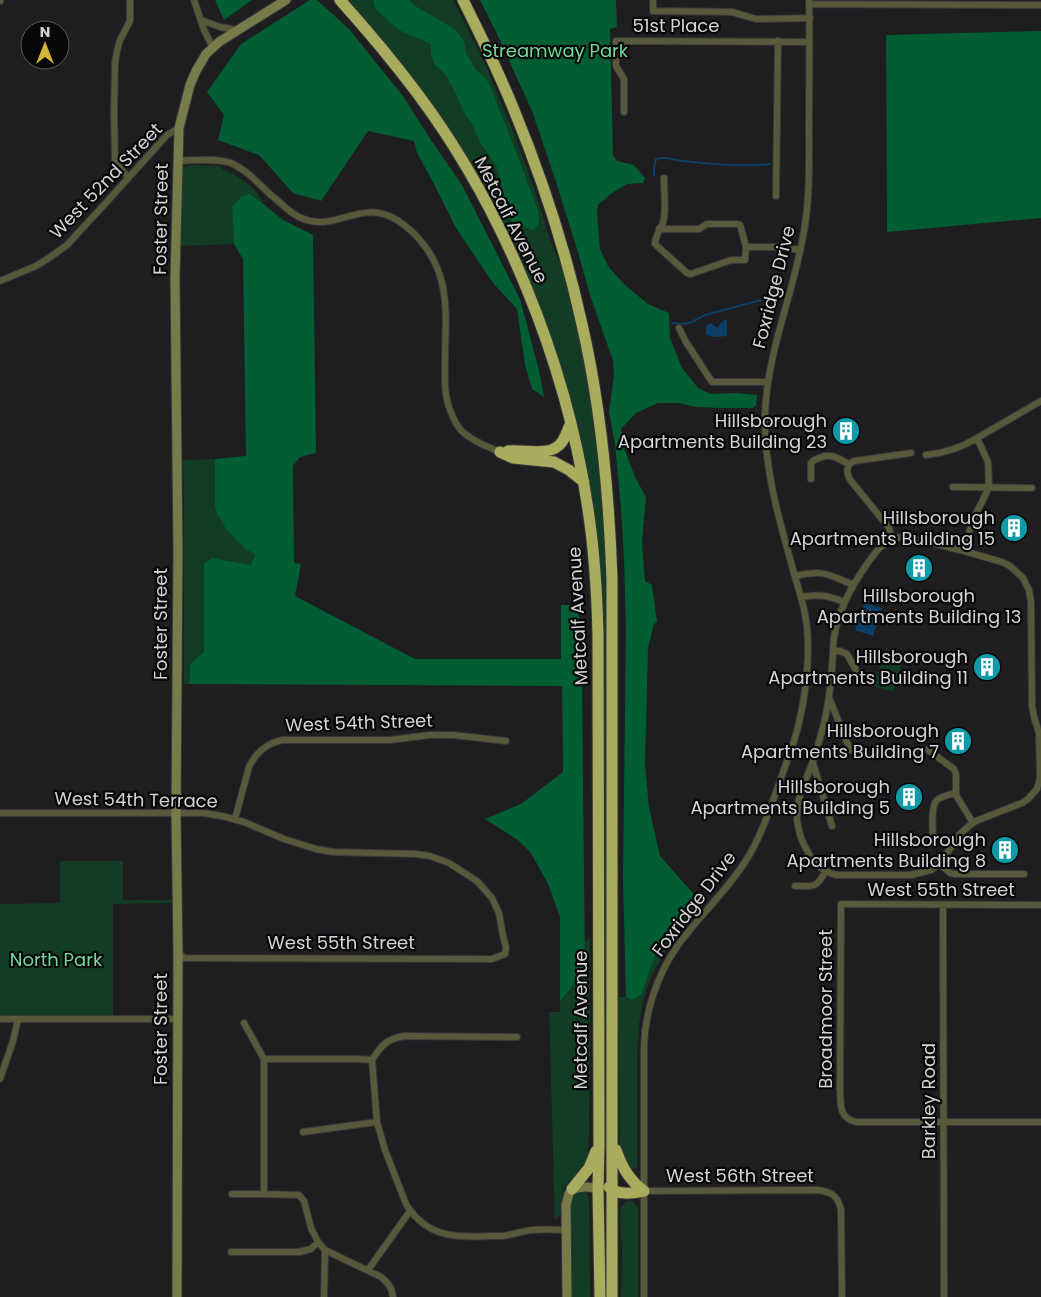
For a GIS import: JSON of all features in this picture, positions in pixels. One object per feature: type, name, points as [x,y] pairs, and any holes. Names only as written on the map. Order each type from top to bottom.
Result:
[{"type":"highway","name":"Metcalf Avenue","points":[[340,0],[392,60],[418,94],[456,151],[480,192],[520,272],[536,312],[559,378],[584,482],[597,590],[598,635],[598,1189],[600,1297]]},
{"type":"highway","name":"Metcalf Avenue","points":[[463,0],[514,109],[560,239],[582,320],[602,434],[610,523],[612,579],[612,1297]]},
{"type":"highway","points":[[500,452],[544,452],[556,448],[562,442],[571,423]]},
{"type":"highway","points":[[500,452],[513,458],[554,462],[569,470],[584,482]]},
{"type":"highway","points":[[598,1072],[606,1124],[606,1179],[608,1187],[613,1192],[620,1193],[644,1191]]},
{"type":"highway","points":[[612,1142],[625,1172],[644,1191]]},
{"type":"highway","points":[[572,1189],[589,1168],[599,1145]]},
{"type":"highway","points":[[598,1189],[605,1207],[606,1255],[612,1297]]},
{"type":"street","points":[[129,177],[115,160],[114,114],[115,64],[120,40],[130,21],[130,0]]},
{"type":"street","points":[[194,0],[204,30],[213,48]]},
{"type":"street","name":"Foster Street","points":[[177,1297],[178,952],[176,813],[178,550],[175,278],[179,128],[190,85],[206,54],[236,30],[286,0]]},
{"type":"street","points":[[653,0],[653,11],[732,12],[756,19],[810,18]]},
{"type":"street","points":[[809,2],[1007,2],[1041,4]]},
{"type":"street","name":"Foxridge Drive","points":[[644,1297],[644,1046],[650,1006],[661,974],[677,946],[728,886],[747,859],[761,832],[795,739],[805,698],[807,668],[804,613],[768,470],[765,416],[768,382],[776,340],[806,221],[809,181],[809,2]]},
{"type":"street","points":[[201,20],[236,30]]},
{"type":"street","name":"51st Place","points":[[624,112],[624,79],[616,66],[616,41],[809,42]]},
{"type":"street","points":[[776,196],[778,41]]},
{"type":"street","name":"West 52nd Street","points":[[0,281],[36,266],[66,245],[167,135],[179,128]]},
{"type":"street","points":[[178,161],[216,161],[231,164],[244,171],[292,213],[306,220],[327,222],[359,213],[374,212],[388,216],[418,237],[434,259],[442,281],[445,313],[445,391],[452,415],[463,433],[484,446],[500,452]]},
{"type":"street","points":[[659,229],[699,229],[707,224],[740,225],[746,247],[745,260],[731,260],[690,274],[655,244],[659,229],[664,220],[664,178]]},
{"type":"street","points":[[746,247],[780,247],[800,250]]},
{"type":"street","points":[[679,328],[712,382],[768,382]]},
{"type":"street","points":[[926,455],[958,449],[1041,401]]},
{"type":"street","points":[[964,551],[974,519],[988,487],[988,462],[977,438]]},
{"type":"street","points":[[892,539],[889,528],[851,481],[847,471],[850,464],[854,461],[911,453]]},
{"type":"street","points":[[811,479],[811,463],[815,459],[831,455],[850,464]]},
{"type":"street","points":[[953,488],[1032,488]]},
{"type":"street","points":[[907,537],[964,551],[1002,562],[1020,574],[1031,597],[1032,709],[1039,733],[1040,778],[1035,792],[1022,803],[972,823],[960,834],[939,864],[931,870],[911,875],[836,875],[826,871],[815,862],[801,837],[797,820],[799,799],[823,727],[829,698],[834,638],[844,602],[853,585],[878,549],[892,539],[907,537]]},
{"type":"street","points":[[794,576],[824,573],[853,585]]},
{"type":"street","points":[[800,597],[825,595],[844,602]]},
{"type":"street","points":[[834,651],[847,654],[861,679]]},
{"type":"street","points":[[829,698],[850,750]]},
{"type":"street","name":"West 54th Street","points":[[235,819],[249,767],[256,754],[272,742],[282,740],[390,740],[453,734],[506,741]]},
{"type":"street","points":[[928,750],[954,769],[956,774],[956,793],[972,823]]},
{"type":"street","points":[[812,762],[832,826]]},
{"type":"street","points":[[934,839],[933,810],[935,804],[943,796],[956,793]]},
{"type":"street","name":"West 54th Terrace","points":[[0,813],[203,813],[235,819],[298,844],[316,849],[349,853],[430,856],[449,863],[477,881],[492,898],[498,913],[506,947],[505,954]]},
{"type":"street","points":[[939,864],[954,874],[1024,874]]},
{"type":"street","points":[[795,886],[816,885],[826,871]]},
{"type":"street","name":"West 55th Street","points":[[841,904],[1041,905]]},
{"type":"street","name":"Broadmoor Street","points":[[841,904],[840,1088],[843,1113],[849,1120],[856,1122],[944,1122]]},
{"type":"street","name":"Barkley Road","points":[[943,905],[944,1297]]},
{"type":"street","name":"West 55th Street","points":[[178,952],[184,958],[492,959],[505,954]]},
{"type":"street","points":[[0,1019],[177,1019]]},
{"type":"street","points":[[0,1079],[13,1042],[18,1019]]},
{"type":"street","points":[[244,1023],[264,1059],[264,1194]]},
{"type":"street","points":[[517,1037],[404,1036],[393,1038],[385,1043],[372,1060],[377,1122],[397,1184],[410,1212],[433,1230],[458,1237],[500,1236],[538,1230],[567,1230]]},
{"type":"street","points":[[264,1059],[372,1060]]},
{"type":"street","points":[[303,1132],[377,1122]]},
{"type":"street","points":[[944,1122],[1041,1122]]},
{"type":"street","points":[[567,1297],[566,1205],[569,1194],[572,1189],[584,1186],[598,1189]]},
{"type":"street","name":"West 56th Street","points":[[644,1191],[818,1190],[827,1192],[834,1196],[841,1210],[842,1297]]},
{"type":"street","points":[[232,1194],[298,1196],[304,1200],[311,1228],[318,1242],[325,1250],[381,1277],[388,1282],[393,1297]]},
{"type":"street","points":[[368,1270],[410,1212]]},
{"type":"street","points":[[232,1252],[299,1252],[311,1249],[318,1242]]},
{"type":"street","points":[[324,1297],[325,1250]]},
{"type":"green space","points":[[215,0],[252,0],[224,20]]},
{"type":"green space","points":[[310,0],[317,0],[349,29],[403,96],[462,185],[520,299],[539,370],[544,397],[532,389],[525,365],[517,309],[493,283],[456,228],[417,153],[414,141],[368,131],[321,201],[293,193],[259,155],[218,140],[224,115],[207,92],[241,44]]},
{"type":"green space","points":[[346,0],[453,0],[486,66],[513,131],[550,239],[566,278],[590,391],[603,491],[607,588],[608,1033],[605,1032],[603,988],[599,577],[546,327],[420,89],[387,46]]},
{"type":"green space","points":[[373,0],[408,0],[456,30],[464,41],[466,53],[476,70],[485,77],[490,86],[538,211],[538,226],[533,230],[513,223],[509,217],[497,167],[480,142],[446,75],[434,64],[431,44],[401,31],[393,25],[375,8]]},
{"type":"green space","name":"Streamway Park","points":[[480,0],[616,0],[617,27],[610,29],[613,155],[617,161],[634,165],[645,178],[643,183],[627,184],[612,193],[598,205],[600,249],[608,266],[624,284],[648,304],[669,313],[670,338],[682,368],[698,388],[711,394],[735,393],[757,395],[756,406],[753,408],[696,407],[678,403],[658,403],[636,413],[621,429],[625,450],[635,477],[646,497],[642,543],[645,581],[652,585],[657,622],[654,624],[648,648],[645,764],[649,808],[660,856],[698,899],[666,937],[652,964],[642,994],[632,1000],[626,997],[623,878],[626,628],[621,508],[615,444],[609,412],[614,376],[613,361],[590,295],[556,182],[532,111]]},
{"type":"green space","points":[[1041,31],[1041,218],[887,232],[886,35]]},
{"type":"green space","points":[[192,165],[221,166],[222,169],[246,182],[260,197],[263,203],[250,194],[232,207],[234,244],[180,246],[180,172],[183,167]]},
{"type":"green space","points":[[250,194],[283,220],[313,235],[316,453],[300,457],[293,466],[294,563],[301,564],[295,596],[415,659],[561,659],[561,605],[578,605],[582,686],[585,969],[560,1002],[560,917],[548,884],[531,853],[518,840],[485,819],[521,804],[563,772],[562,686],[189,684],[190,664],[204,652],[204,563],[212,558],[251,565],[255,555],[244,548],[226,529],[215,509],[215,459],[246,456],[243,259],[234,244],[232,207],[242,196]]},
{"type":"green space","points":[[215,459],[215,509],[244,548],[255,555],[251,565],[212,558],[204,563],[204,652],[190,664],[189,684],[184,684],[183,460]]},
{"type":"green space","points":[[886,649],[904,654],[893,692],[873,686]]},
{"type":"green space","name":"North Park","points":[[60,861],[123,861],[123,900],[173,900],[173,903],[113,904],[113,1015],[0,1015],[0,904],[60,903]]},
{"type":"green space","points":[[698,899],[702,902],[676,935],[659,961],[648,985],[644,1000],[638,1042],[637,1168],[634,1169],[625,1162],[620,1145],[618,997],[626,997],[632,1000],[642,994],[652,962],[682,915]]},
{"type":"green space","points":[[590,938],[588,1148],[584,1164],[564,1189],[560,1214],[555,1220],[549,1012],[560,1012],[560,1002],[585,969],[585,942]]},
{"type":"green space","points":[[581,1191],[586,1193],[589,1198],[590,1297],[571,1297],[569,1206],[572,1196]]},
{"type":"green space","points":[[627,1201],[633,1201],[638,1209],[638,1297],[621,1297],[622,1252],[620,1216],[621,1207]]},
{"type":"water","points":[[725,319],[727,320],[727,336],[716,337],[706,335],[706,326],[711,323],[717,328]]},
{"type":"water","points":[[864,603],[882,608],[873,636],[855,630]]},
{"type":"waterway","points":[[654,176],[656,159],[660,158],[726,165],[770,164]]},
{"type":"waterway","points":[[672,323],[684,324],[692,322],[705,315],[765,299],[774,292]]},
{"type":"place","name":"Hillsborough Apartments Building 23","points":[[846,431]]},
{"type":"place","name":"Hillsborough Apartments Building 15","points":[[1014,528]]},
{"type":"place","name":"Hillsborough Apartments Building 13","points":[[919,568]]},
{"type":"place","name":"Hillsborough Apartments Building 11","points":[[987,667]]},
{"type":"place","name":"Hillsborough Apartments Building 7","points":[[958,741]]},
{"type":"place","name":"Hillsborough Apartments Building 5","points":[[909,797]]},
{"type":"place","name":"Hillsborough Apartments Building 8","points":[[1005,850]]}]
